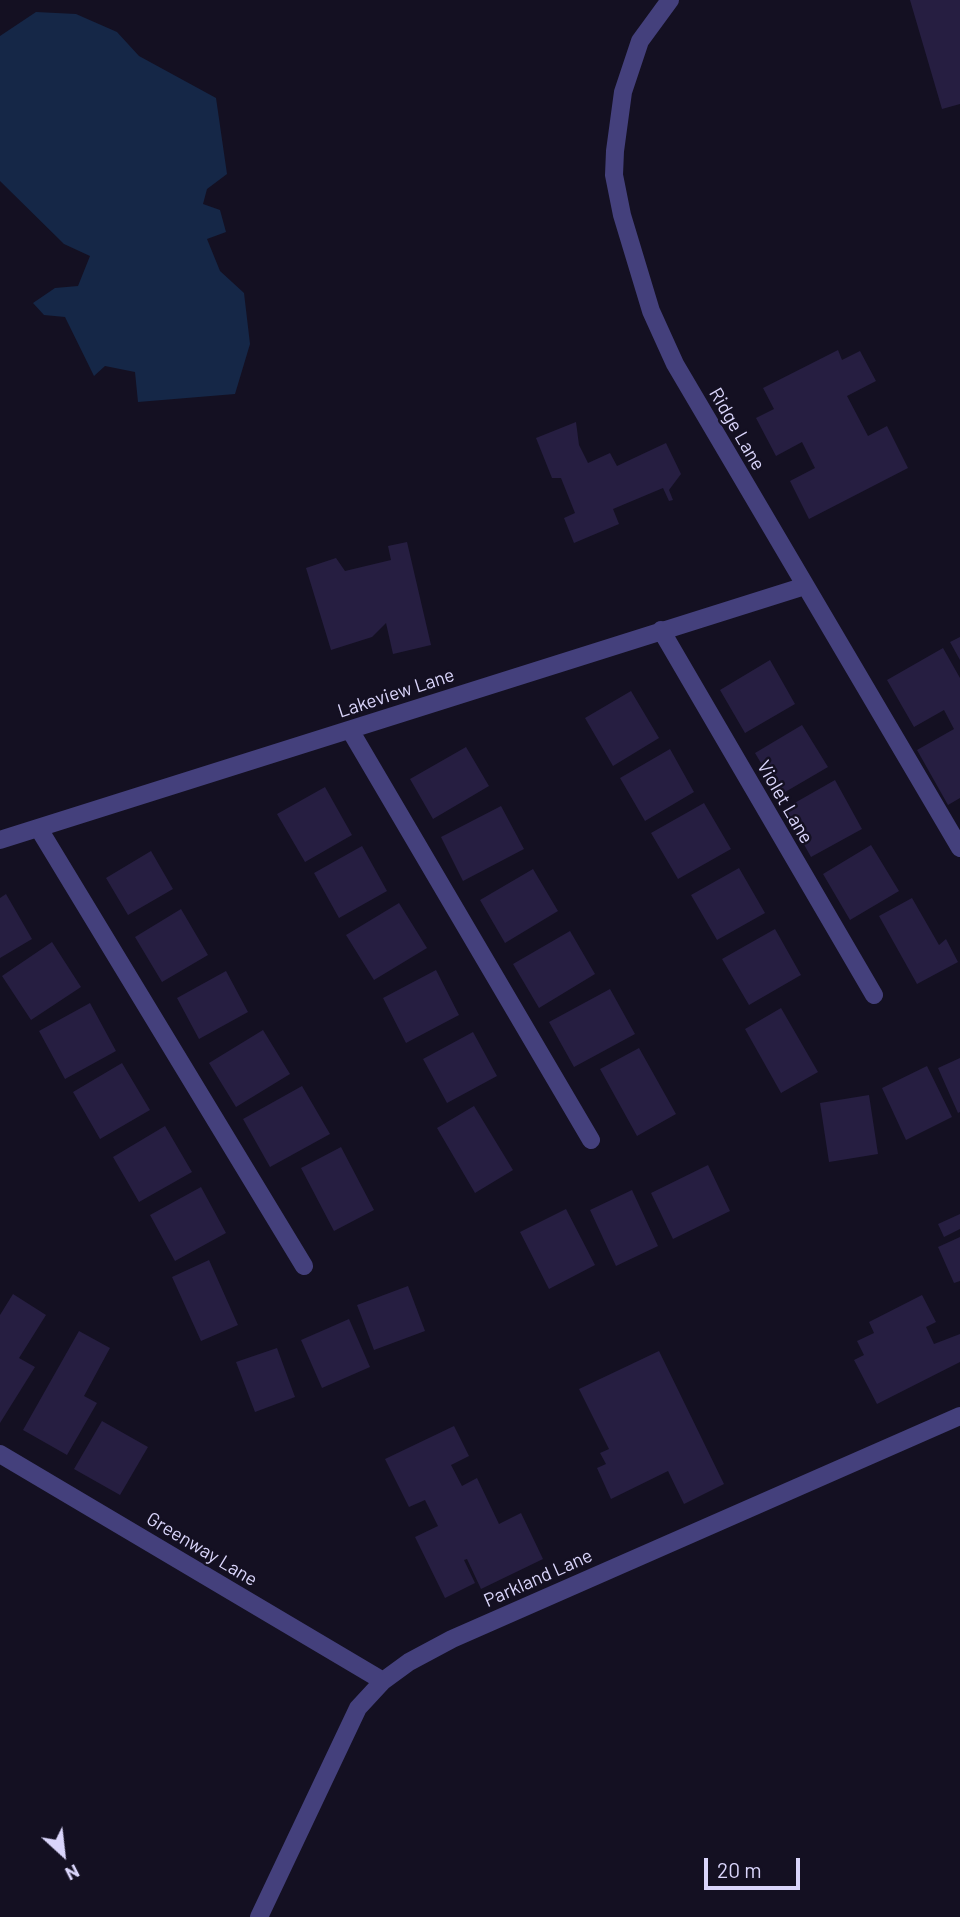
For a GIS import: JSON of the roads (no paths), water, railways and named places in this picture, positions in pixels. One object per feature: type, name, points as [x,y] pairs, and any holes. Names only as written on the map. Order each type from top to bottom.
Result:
[{"type":"street","name":"Ridge Lane","points":[[670,0],[640,40],[623,92],[614,175],[622,215],[651,311],[675,364],[960,848]]},
{"type":"street","name":"Lakeview Lane","points":[[0,840],[805,586]]},
{"type":"street","name":"Violet Lane","points":[[661,630],[874,995]]},
{"type":"street","points":[[349,730],[591,1140]]},
{"type":"street","points":[[39,829],[304,1266]]},
{"type":"street","name":"Parkland Lane","points":[[259,1917],[345,1731],[358,1708],[383,1681],[452,1639],[960,1416]]},
{"type":"street","name":"Greenway Lane","points":[[0,1454],[383,1681]]},
{"type":"water","points":[[36,12],[76,14],[117,32],[139,56],[216,98],[227,174],[207,189],[203,204],[220,210],[226,232],[207,239],[220,271],[244,293],[250,344],[235,394],[138,402],[135,372],[105,366],[94,376],[65,317],[44,315],[33,303],[55,288],[78,286],[90,256],[64,244],[0,181],[0,36]]}]
